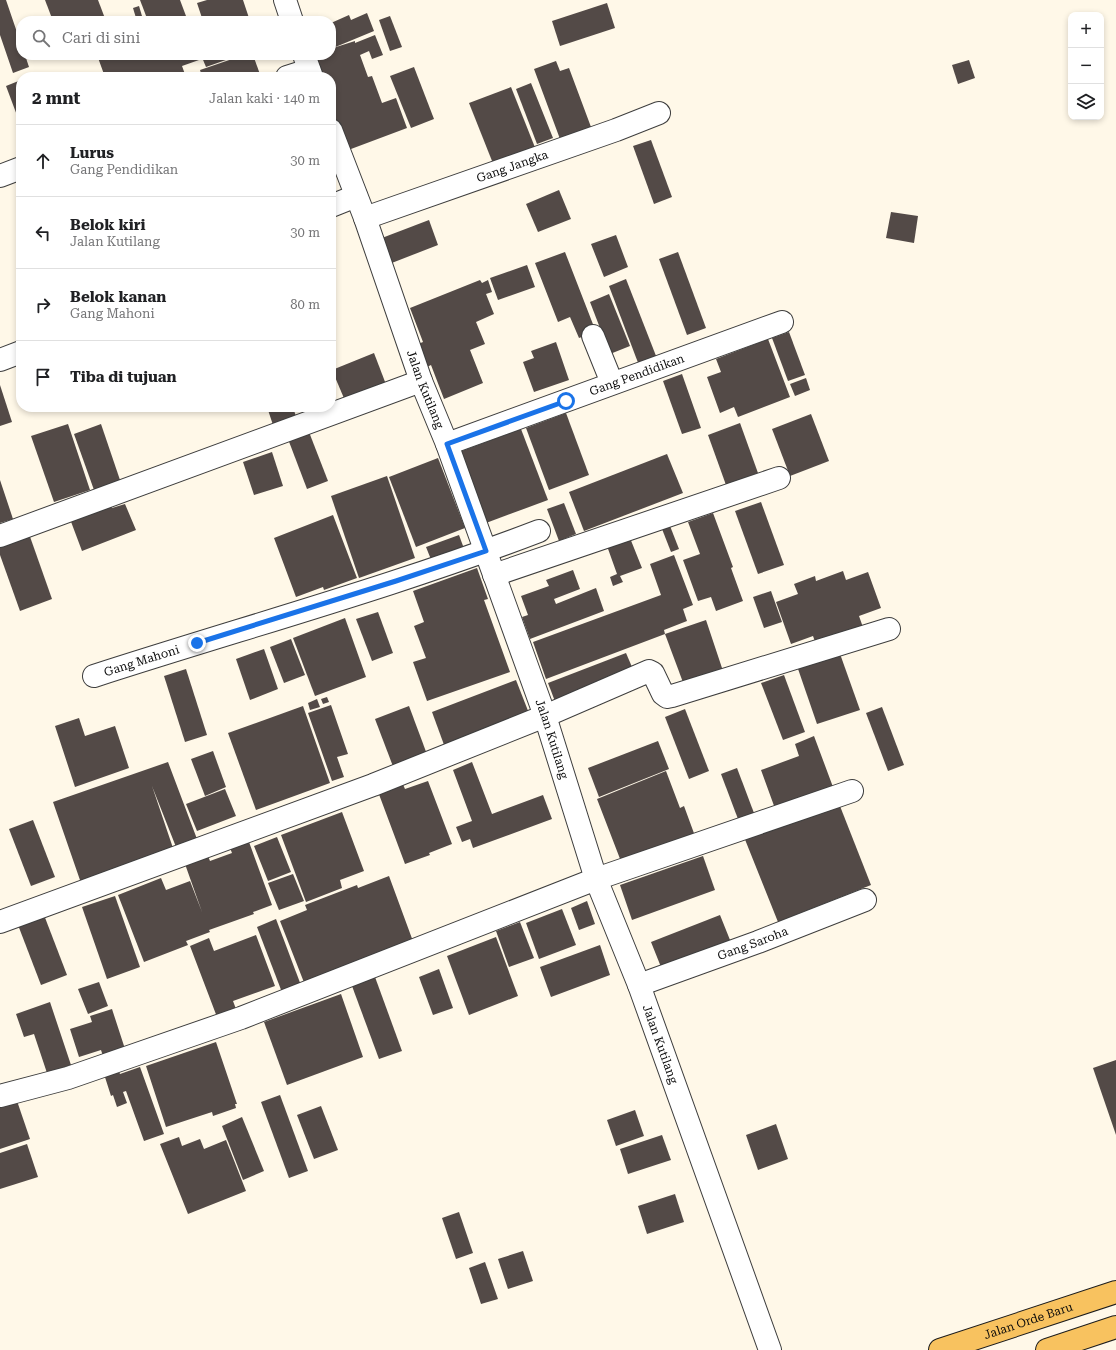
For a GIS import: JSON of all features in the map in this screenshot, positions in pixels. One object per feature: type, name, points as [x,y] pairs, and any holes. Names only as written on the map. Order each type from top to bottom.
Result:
[{"type":"main road","name":"Jalan Orde Baru","points":[[940,1350],[1116,1292]]},
{"type":"main road","points":[[1047,1350],[1116,1327]]},
{"type":"street","points":[[285,0],[290,16]]},
{"type":"street","points":[[298,72],[308,67]]},
{"type":"street","name":"Gang Jangka","points":[[365,218],[616,130],[659,113]]},
{"type":"street","name":"Jalan Kutilang","points":[[336,143],[365,218],[421,381],[447,444],[545,716],[596,879],[639,985],[770,1350]]},
{"type":"street","points":[[0,176],[16,170]]},
{"type":"street","points":[[336,204],[356,196]]},
{"type":"street","name":"Gang Pendidikan","points":[[447,444],[782,322]]},
{"type":"street","points":[[593,336],[612,383]]},
{"type":"street","points":[[0,360],[16,354]]},
{"type":"street","points":[[0,536],[421,381]]},
{"type":"street","points":[[494,575],[779,478]]},
{"type":"street","name":"Gang Mahoni","points":[[94,676],[396,581],[486,551],[539,531]]},
{"type":"street","points":[[0,922],[373,785],[545,716],[649,671],[653,673],[663,694],[667,697],[889,628]]},
{"type":"street","points":[[0,1096],[68,1078],[241,1018],[596,879],[852,791]]},
{"type":"street","name":"Gang Saroha","points":[[639,985],[758,942],[865,900]]},
{"type":"building","points":[[0,0],[6,0],[16,29],[16,60],[27,60],[29,67],[13,73],[0,35]]},
{"type":"building","points":[[45,0],[98,0],[104,16],[51,16]]},
{"type":"building","points":[[140,0],[180,0],[186,16],[146,16]]},
{"type":"building","points":[[207,0],[243,0],[248,16],[201,16],[197,3]]},
{"type":"building","points":[[607,3],[615,28],[560,46],[552,21]]},
{"type":"building","points":[[139,6],[142,16],[135,16],[133,8]]},
{"type":"building","points":[[367,13],[374,31],[336,47],[336,21],[349,15],[351,20]]},
{"type":"building","points":[[390,16],[402,47],[390,51],[379,20]]},
{"type":"building","points":[[375,35],[383,55],[372,59],[369,51],[360,55],[368,77],[372,76],[382,103],[396,98],[407,128],[343,152],[336,133],[336,72],[318,72],[313,60],[336,60],[336,47],[355,41],[355,43]]},
{"type":"building","points":[[99,60],[199,60],[182,66],[184,72],[103,72]]},
{"type":"building","points":[[203,60],[226,60],[206,67]]},
{"type":"building","points":[[229,60],[255,60],[259,72],[201,72],[200,70]]},
{"type":"building","points":[[969,60],[975,78],[958,84],[952,65]]},
{"type":"building","points":[[556,61],[560,71],[569,68],[591,127],[560,139],[534,69]]},
{"type":"building","points":[[414,67],[434,119],[411,128],[390,76]]},
{"type":"building","points":[[16,82],[16,113],[6,86]]},
{"type":"building","points":[[531,83],[553,138],[537,144],[516,89]]},
{"type":"building","points":[[511,87],[536,150],[494,166],[469,103]]},
{"type":"building","points":[[651,140],[672,197],[654,204],[633,146]]},
{"type":"building","points":[[559,190],[571,219],[538,232],[526,204]]},
{"type":"building","points":[[891,212],[918,216],[914,243],[886,238]]},
{"type":"building","points":[[429,220],[438,245],[384,266],[374,241]]},
{"type":"building","points":[[616,235],[628,267],[604,277],[591,244]]},
{"type":"building","points":[[565,252],[596,332],[579,338],[570,317],[558,322],[535,263]]},
{"type":"building","points":[[678,252],[706,328],[687,335],[659,259]]},
{"type":"building","points":[[527,265],[535,287],[498,300],[490,278]]},
{"type":"building","points":[[626,279],[658,361],[640,368],[609,286]]},
{"type":"building","points":[[480,280],[482,283],[488,280],[492,292],[486,294],[494,314],[476,322],[485,344],[470,350],[483,383],[444,399],[431,365],[427,367],[418,344],[423,342],[410,308]]},
{"type":"building","points":[[609,294],[630,346],[610,354],[590,302]]},
{"type":"building","points":[[789,332],[805,375],[788,381],[772,338]]},
{"type":"building","points":[[768,339],[790,397],[738,417],[734,407],[720,413],[707,377],[721,372],[716,359]]},
{"type":"building","points":[[556,342],[569,380],[534,392],[523,362],[534,358],[531,351]]},
{"type":"building","points":[[374,353],[387,387],[346,403],[336,379],[336,368]]},
{"type":"building","points":[[682,374],[701,428],[682,434],[663,381]]},
{"type":"building","points":[[806,378],[810,390],[795,396],[790,384]]},
{"type":"building","points":[[0,385],[12,422],[0,426]]},
{"type":"building","points":[[269,412],[295,412],[298,423],[275,431]]},
{"type":"building","points":[[566,413],[589,475],[549,490],[526,428]]},
{"type":"building","points":[[811,414],[829,461],[790,476],[772,429]]},
{"type":"building","points":[[740,423],[758,473],[726,485],[708,435]]},
{"type":"building","points":[[68,424],[90,490],[54,502],[31,436]]},
{"type":"building","points":[[101,424],[120,480],[94,490],[74,434]]},
{"type":"building","points":[[521,429],[548,500],[486,523],[459,452]]},
{"type":"building","points":[[309,432],[328,481],[307,489],[288,439]]},
{"type":"building","points":[[272,452],[283,486],[254,495],[243,462]]},
{"type":"building","points":[[667,454],[683,493],[584,531],[569,492]]},
{"type":"building","points":[[438,458],[465,528],[416,547],[389,477]]},
{"type":"building","points":[[387,476],[415,558],[359,578],[331,496]]},
{"type":"building","points":[[0,480],[13,519],[0,523]]},
{"type":"building","points":[[761,502],[784,565],[758,574],[735,511]]},
{"type":"building","points":[[564,503],[576,534],[559,541],[547,509]]},
{"type":"building","points":[[110,504],[112,508],[125,504],[136,530],[82,551],[70,519]]},
{"type":"building","points":[[713,513],[733,567],[731,568],[743,601],[716,611],[711,597],[698,601],[683,560],[700,554],[688,522]]},
{"type":"building","points":[[333,515],[357,578],[324,590],[323,587],[296,597],[274,538]]},
{"type":"building","points":[[670,526],[679,549],[671,552],[662,529]]},
{"type":"building","points":[[28,531],[52,599],[20,611],[0,555],[0,541]]},
{"type":"building","points":[[459,535],[466,554],[434,567],[426,547]]},
{"type":"building","points":[[630,538],[642,568],[620,576],[623,582],[613,586],[610,577],[617,574],[607,546]]},
{"type":"building","points":[[674,555],[693,605],[683,609],[687,621],[664,630],[665,634],[546,679],[533,642],[661,595],[650,564]]},
{"type":"building","points":[[477,568],[488,599],[484,600],[510,672],[427,701],[413,662],[426,658],[414,626],[424,622],[413,591]]},
{"type":"building","points":[[573,570],[580,589],[554,599],[556,604],[596,588],[604,611],[530,639],[522,617],[528,615],[521,596],[549,586],[546,580]]},
{"type":"building","points":[[843,571],[846,580],[868,572],[881,608],[859,616],[865,633],[818,650],[813,636],[791,644],[776,602],[798,594],[794,584],[815,576],[816,581]]},
{"type":"building","points":[[771,591],[782,622],[764,628],[753,597]]},
{"type":"building","points":[[378,612],[393,653],[372,661],[356,619]]},
{"type":"building","points":[[345,618],[366,677],[315,696],[293,638]]},
{"type":"building","points":[[706,620],[723,671],[684,685],[665,634]]},
{"type":"building","points":[[291,639],[305,675],[284,683],[270,647]]},
{"type":"building","points":[[264,649],[278,689],[250,700],[236,659]]},
{"type":"building","points":[[839,651],[860,710],[817,724],[797,666]]},
{"type":"building","points":[[626,653],[635,674],[556,704],[548,683]]},
{"type":"building","points":[[186,669],[207,735],[185,742],[164,676]]},
{"type":"building","points":[[784,675],[805,732],[783,740],[761,683]]},
{"type":"building","points":[[516,680],[532,721],[447,753],[432,712]]},
{"type":"building","points":[[327,697],[329,702],[323,704],[321,699]]},
{"type":"building","points":[[317,699],[320,707],[310,710],[308,703]]},
{"type":"building","points":[[331,705],[348,754],[337,757],[344,777],[332,781],[308,713]]},
{"type":"building","points":[[303,706],[330,783],[256,810],[228,733]]},
{"type":"building","points":[[409,706],[428,757],[394,769],[375,719]]},
{"type":"building","points":[[882,707],[904,765],[888,771],[866,713]]},
{"type":"building","points":[[685,709],[709,771],[689,779],[665,717]]},
{"type":"building","points":[[79,718],[85,736],[115,726],[129,768],[75,787],[55,726]]},
{"type":"building","points":[[814,736],[833,787],[777,814],[761,770],[799,756],[795,744]]},
{"type":"building","points":[[658,741],[669,769],[599,797],[588,768]]},
{"type":"building","points":[[213,751],[226,787],[205,796],[191,759]]},
{"type":"building","points":[[168,762],[197,839],[176,847],[152,786],[174,851],[81,883],[53,802]]},
{"type":"building","points":[[472,762],[492,814],[543,795],[552,819],[473,848],[470,839],[462,842],[456,827],[472,821],[453,770]]},
{"type":"building","points":[[737,768],[757,821],[741,827],[721,774]]},
{"type":"building","points":[[666,771],[680,808],[684,806],[695,836],[622,864],[597,799]]},
{"type":"building","points":[[401,780],[405,789],[428,781],[452,844],[429,853],[430,855],[405,864],[377,789]]},
{"type":"building","points":[[225,789],[236,816],[197,831],[186,804]]},
{"type":"building","points":[[838,801],[871,885],[778,922],[744,837]]},
{"type":"building","points":[[342,812],[364,871],[340,880],[342,888],[306,902],[281,835]]},
{"type":"building","points":[[33,820],[55,877],[31,886],[9,829]]},
{"type":"building","points":[[277,837],[291,872],[268,881],[254,846]]},
{"type":"building","points":[[249,842],[272,905],[253,912],[254,914],[209,930],[210,932],[186,941],[188,945],[144,962],[118,895],[161,878],[166,890],[190,881],[202,912],[185,864],[208,856],[210,861],[232,853],[230,848]]},
{"type":"building","points":[[703,856],[715,890],[632,920],[620,885]]},
{"type":"building","points":[[293,874],[304,901],[279,910],[268,883]]},
{"type":"building","points":[[389,876],[414,944],[305,985],[280,921],[307,910],[305,905],[357,885],[358,888]]},
{"type":"building","points":[[115,896],[140,967],[107,979],[82,907]]},
{"type":"building","points":[[587,901],[595,924],[579,930],[571,908]]},
{"type":"building","points":[[562,909],[576,945],[539,959],[526,923]]},
{"type":"building","points":[[44,915],[67,975],[41,985],[18,925]]},
{"type":"building","points":[[720,915],[732,945],[663,972],[651,942]]},
{"type":"building","points":[[276,919],[302,988],[283,995],[257,927]]},
{"type":"building","points":[[520,922],[534,958],[509,967],[496,931]]},
{"type":"building","points":[[256,935],[275,986],[233,1001],[236,1009],[217,1017],[190,946],[209,938],[214,951]]},
{"type":"building","points":[[496,937],[518,996],[469,1015],[447,956]]},
{"type":"building","points":[[600,945],[610,975],[551,997],[540,967]]},
{"type":"building","points":[[439,969],[453,1008],[433,1015],[419,977]]},
{"type":"building","points":[[375,977],[402,1051],[379,1059],[352,986]]},
{"type":"building","points":[[99,982],[108,1006],[88,1014],[78,989]]},
{"type":"building","points":[[341,994],[363,1057],[287,1085],[264,1022]]},
{"type":"building","points":[[50,1002],[71,1065],[47,1073],[34,1034],[24,1037],[16,1014]]},
{"type":"building","points":[[112,1009],[126,1052],[104,1059],[101,1050],[79,1057],[70,1029],[92,1022],[90,1016]]},
{"type":"building","points":[[216,1042],[237,1104],[235,1104],[236,1108],[213,1116],[212,1112],[166,1127],[146,1066]]},
{"type":"building","points":[[1116,1060],[1116,1135],[1093,1068]]},
{"type":"building","points":[[140,1067],[164,1134],[144,1141],[126,1091],[123,1092],[127,1103],[117,1107],[113,1095],[111,1096],[104,1074],[118,1069],[120,1074]]},
{"type":"building","points":[[280,1095],[308,1171],[289,1178],[261,1102]]},
{"type":"building","points":[[16,1098],[30,1139],[0,1149],[0,1104]]},
{"type":"building","points":[[321,1106],[338,1150],[314,1159],[297,1115]]},
{"type":"building","points":[[635,1110],[644,1136],[616,1146],[607,1120]]},
{"type":"building","points":[[242,1117],[264,1171],[243,1180],[222,1126]]},
{"type":"building","points":[[776,1124],[788,1159],[758,1170],[746,1135]]},
{"type":"building","points":[[662,1135],[671,1160],[628,1174],[620,1149]]},
{"type":"building","points":[[179,1137],[182,1146],[200,1139],[204,1149],[226,1140],[246,1191],[188,1214],[160,1144]]},
{"type":"building","points":[[27,1144],[38,1177],[0,1189],[0,1153]]},
{"type":"building","points":[[675,1194],[684,1222],[647,1234],[638,1206]]},
{"type":"building","points":[[459,1212],[473,1253],[456,1259],[442,1218]]},
{"type":"building","points":[[523,1251],[533,1281],[508,1289],[498,1259]]},
{"type":"building","points":[[485,1262],[498,1299],[481,1304],[469,1268]]},
{"type":"route","points":[[197,643],[396,581],[486,551],[447,444],[566,401]]}]
